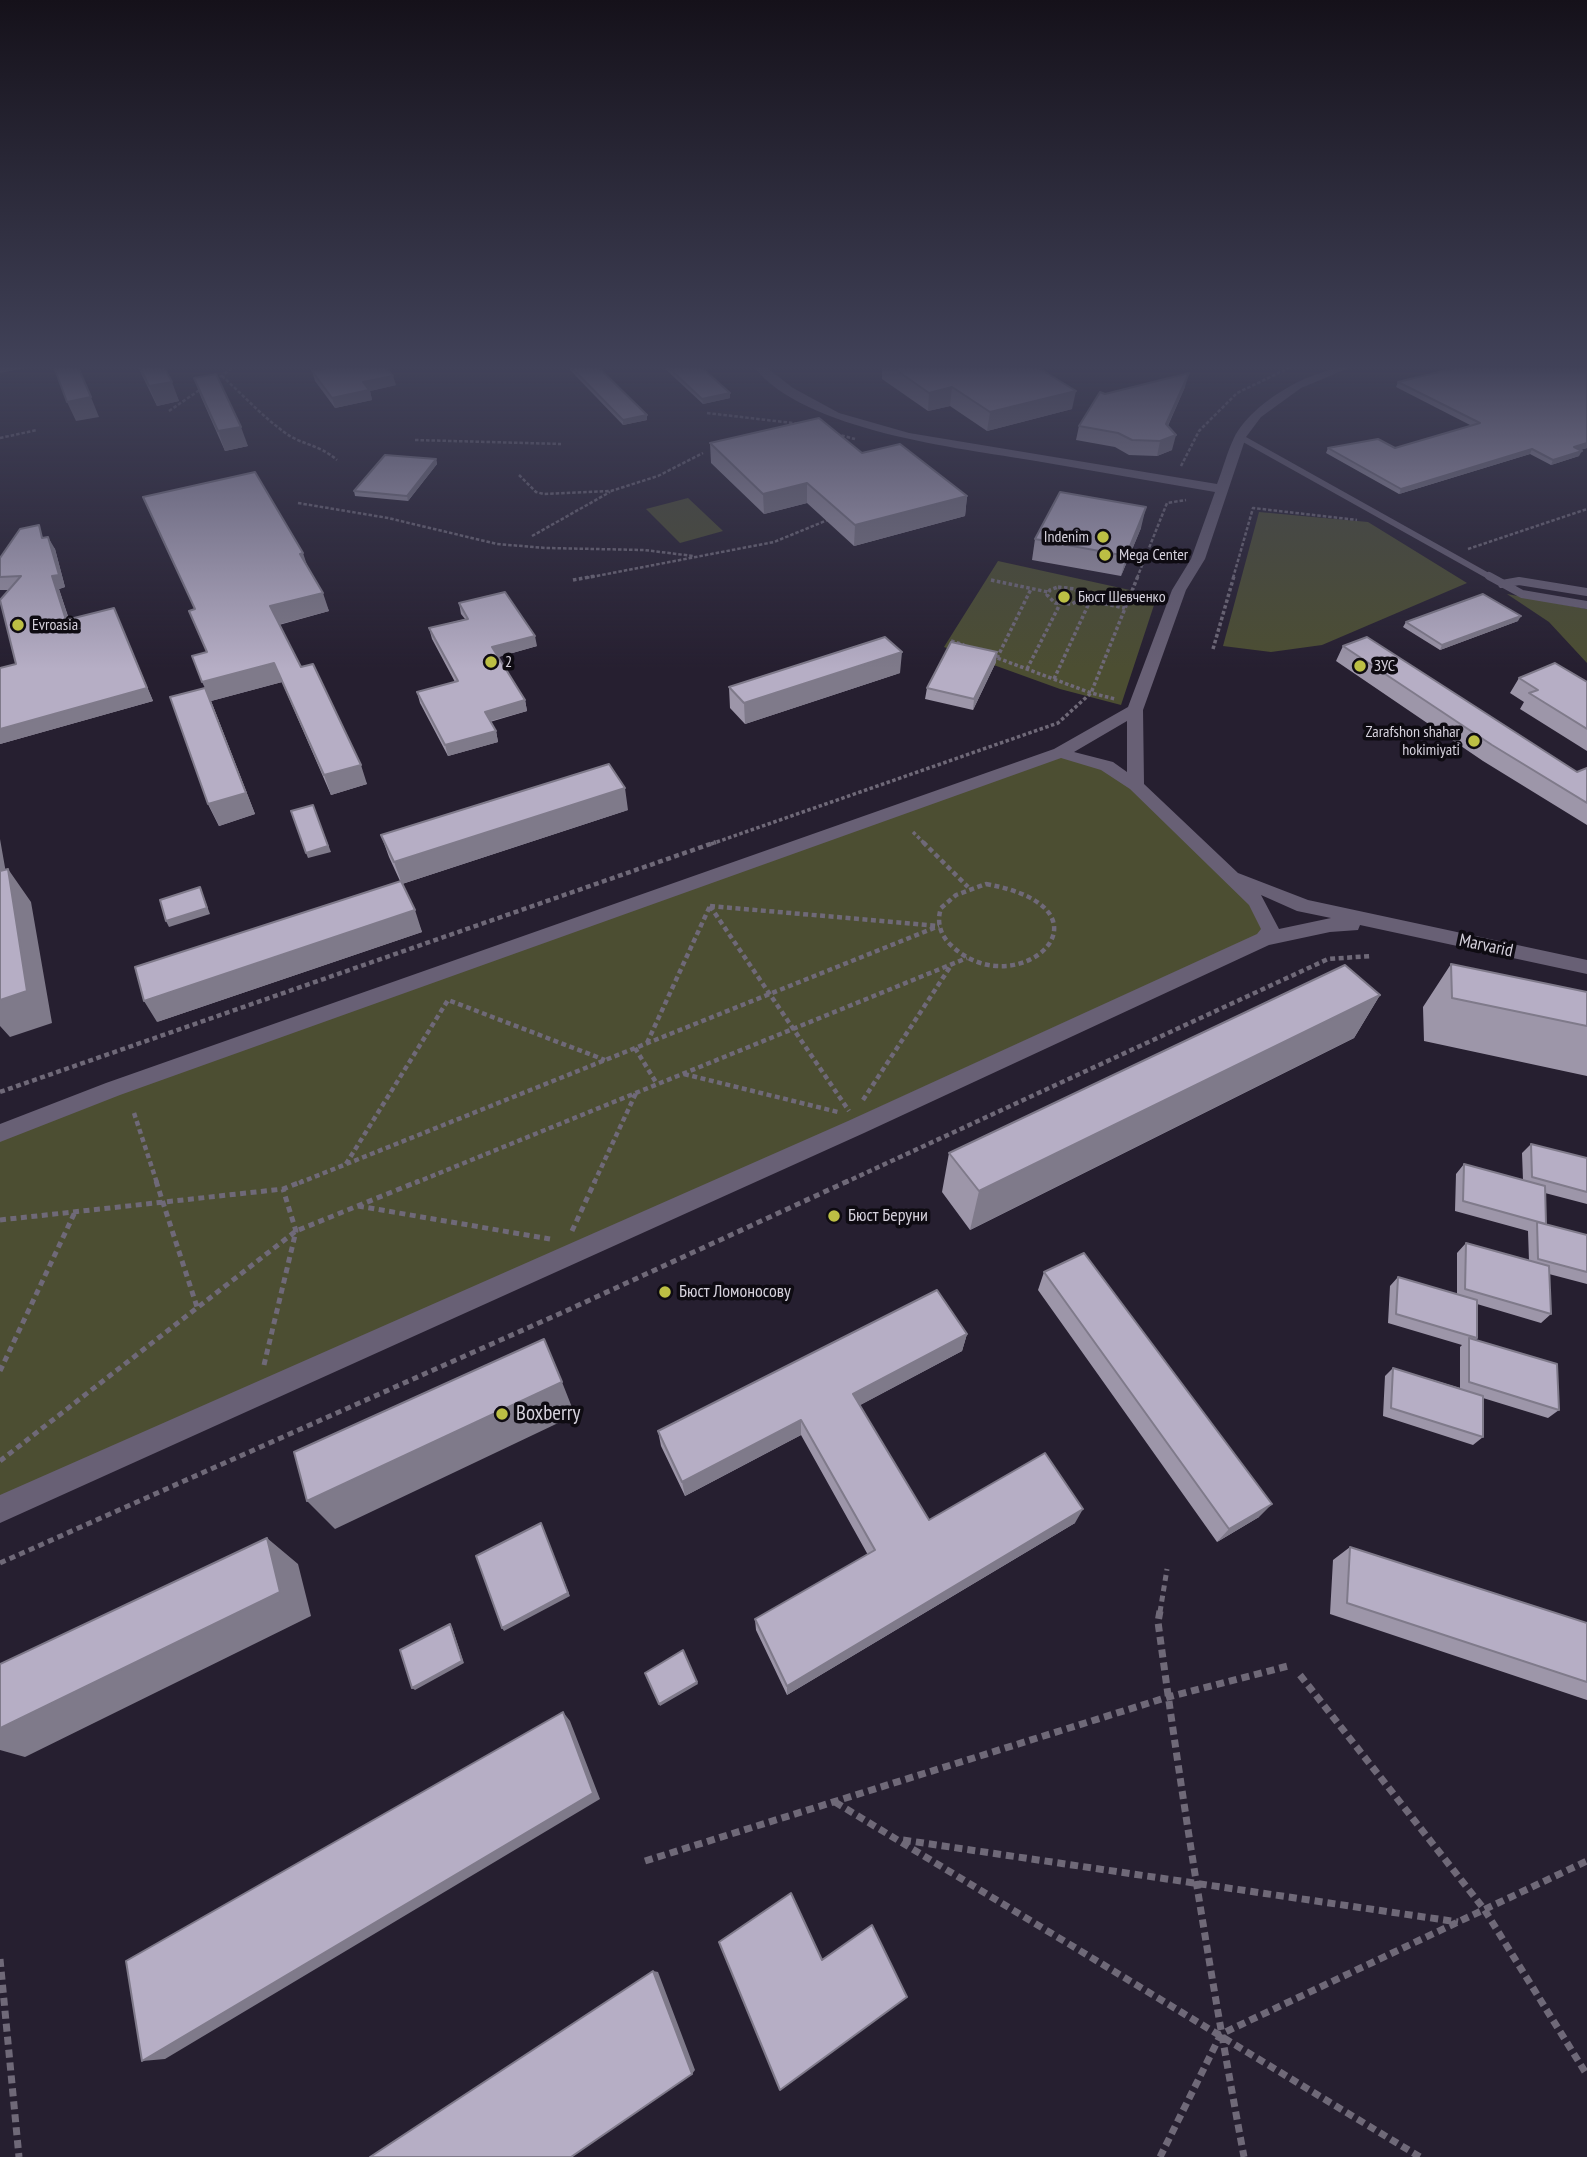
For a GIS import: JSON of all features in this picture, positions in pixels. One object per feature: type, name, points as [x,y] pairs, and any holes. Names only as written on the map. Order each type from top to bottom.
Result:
[{"type":"street","points":[[1096,468],[1222,489]]},
{"type":"street","points":[[1136,785],[1135,710],[1179,590],[1198,559],[1229,468]]},
{"type":"street","points":[[0,1133],[113,1089],[1060,753],[1135,710]]},
{"type":"street","points":[[1060,753],[1107,766],[1136,785],[1256,901],[1270,929],[1264,939]]},
{"type":"street","points":[[1232,876],[1304,906],[1385,925]]},
{"type":"street","points":[[0,1509],[843,1133],[1264,939],[1330,925],[1385,925]]},
{"type":"street","name":"Marvarid","points":[[1385,925],[1587,967]]},
{"type":"lane","points":[[1295,468],[1522,594],[1587,605]]},
{"type":"lane","points":[[1502,584],[1519,581],[1587,592]]},
{"type":"path","points":[[531,536],[611,491],[658,476],[674,468]]},
{"type":"path","points":[[519,475],[536,492],[544,494],[611,491]]},
{"type":"path","points":[[0,1091],[1058,723],[1091,693],[1167,503],[1193,498]]},
{"type":"path","points":[[298,503],[388,518],[497,544],[575,550],[591,547],[637,548],[693,556]]},
{"type":"path","points":[[1213,649],[1253,508],[1351,520],[1386,519]]},
{"type":"path","points":[[1451,555],[1587,509]]},
{"type":"path","points":[[573,580],[774,542],[830,519]]},
{"type":"path","points":[[990,580],[1048,592],[1058,587],[1069,587],[1079,592],[1081,599]]},
{"type":"path","points":[[997,657],[1031,589]]},
{"type":"path","points":[[1048,592],[1048,598],[1060,604],[1072,604],[1081,599],[1125,608]]},
{"type":"path","points":[[1054,679],[1090,601]]},
{"type":"path","points":[[1027,669],[1060,604]]},
{"type":"path","points":[[951,640],[974,649]]},
{"type":"path","points":[[985,653],[1091,693],[1115,699]]},
{"type":"path","points":[[914,832],[968,887]]},
{"type":"path","points":[[1005,885],[1024,891],[1039,900],[1050,911],[1055,924],[1055,937],[1048,949],[1035,959],[1000,966],[967,958],[949,946],[939,926],[938,918],[942,905],[953,894],[968,887],[1005,885]]},
{"type":"path","points":[[710,906],[939,926]]},
{"type":"path","points":[[683,1073],[852,1115],[710,906]]},
{"type":"path","points":[[647,1044],[710,906]]},
{"type":"path","points":[[0,1220],[283,1189],[939,926]]},
{"type":"path","points":[[0,1563],[568,1310],[1328,959],[1371,956]]},
{"type":"path","points":[[0,1461],[296,1231],[967,958]]},
{"type":"path","points":[[860,1104],[952,964]]},
{"type":"path","points":[[345,1165],[448,1000],[606,1060]]},
{"type":"path","points":[[635,1048],[657,1084]]},
{"type":"path","points":[[567,1242],[636,1092]]},
{"type":"path","points":[[134,1113],[161,1203],[197,1307]]},
{"type":"path","points":[[261,1377],[296,1231],[283,1189]]},
{"type":"path","points":[[358,1206],[554,1239]]},
{"type":"path","points":[[0,1371],[75,1212]]},
{"type":"path","points":[[1167,1569],[1158,1622],[1196,1883],[1244,2157]]},
{"type":"path","points":[[645,1861],[1168,1697],[1288,1666]]},
{"type":"path","points":[[1300,1675],[1484,1909],[1587,2075]]},
{"type":"path","points":[[835,1802],[1420,2157]]},
{"type":"path","points":[[898,1840],[1458,1922]]},
{"type":"path","points":[[1160,2157],[1221,2034],[1587,1861]]},
{"type":"path","points":[[0,1959],[19,2157]]},
{"type":"green space","points":[[688,498],[723,531],[680,543],[646,509]]},
{"type":"green space","points":[[1259,512],[1368,522],[1467,583],[1322,645],[1271,652],[1223,646]]},
{"type":"green space","points":[[998,561],[1157,596],[1121,705],[1060,689],[944,647]]},
{"type":"green space","points":[[1507,594],[1587,609],[1587,663],[1549,622]]},
{"type":"green space","points":[[1060,753],[1107,766],[1232,876],[1270,929],[0,1509],[0,1133]]},
{"type":"building","points":[[374,468],[429,468],[407,496],[354,491]]},
{"type":"building","points":[[736,468],[930,468],[967,496],[855,525],[807,483],[763,494]]},
{"type":"building","points":[[1363,468],[1471,468],[1401,489]]},
{"type":"building","points":[[255,472],[303,553],[300,554],[323,593],[270,606],[301,667],[313,664],[361,765],[324,775],[274,663],[202,682],[192,656],[207,652],[189,611],[195,609],[143,497]]},
{"type":"building","points":[[1060,492],[1146,507],[1126,556],[1035,539]]},
{"type":"building","points":[[39,525],[42,538],[48,537],[59,575],[52,576],[66,620],[114,608],[147,688],[0,729],[0,668],[16,664],[0,600],[21,576],[0,577],[0,558],[20,529]]},
{"type":"building","points":[[505,592],[535,636],[492,647],[525,700],[485,712],[496,731],[445,745],[417,692],[458,681],[429,628],[468,619],[459,603]]},
{"type":"building","points":[[1483,594],[1521,616],[1442,645],[1406,622]]},
{"type":"building","points":[[885,637],[902,652],[744,703],[729,687]]},
{"type":"building","points":[[1367,637],[1577,772],[1587,768],[1587,803],[1492,745],[1343,646]]},
{"type":"building","points":[[951,642],[997,652],[974,699],[927,688]]},
{"type":"building","points":[[1555,663],[1587,682],[1587,729],[1529,693],[1538,690],[1519,678]]},
{"type":"building","points":[[205,688],[246,793],[208,804],[170,697]]},
{"type":"building","points":[[609,764],[625,788],[394,862],[381,835]]},
{"type":"building","points":[[313,805],[328,846],[306,853],[291,811]]},
{"type":"building","points":[[8,869],[27,991],[0,1000],[0,871]]},
{"type":"building","points":[[401,881],[415,910],[144,1001],[135,967]]},
{"type":"building","points":[[200,887],[207,908],[166,921],[160,900]]},
{"type":"building","points":[[1451,964],[1587,992],[1587,1026],[1452,998]]},
{"type":"building","points":[[1345,965],[1380,995],[979,1191],[949,1153]]},
{"type":"building","points":[[1531,1144],[1587,1158],[1587,1192],[1532,1177]]},
{"type":"building","points":[[1464,1164],[1545,1186],[1546,1224],[1463,1201]]},
{"type":"building","points":[[1537,1222],[1587,1235],[1587,1272],[1538,1259]]},
{"type":"building","points":[[1466,1243],[1549,1266],[1551,1314],[1465,1289]]},
{"type":"building","points":[[1084,1253],[1272,1504],[1229,1529],[1044,1272]]},
{"type":"building","points":[[1398,1277],[1477,1300],[1477,1338],[1396,1314]]},
{"type":"building","points":[[937,1290],[967,1334],[853,1394],[929,1520],[1045,1453],[1083,1509],[787,1686],[755,1619],[875,1550],[801,1420],[682,1482],[658,1431]]},
{"type":"building","points":[[1469,1338],[1557,1364],[1559,1410],[1469,1382]]},
{"type":"building","points":[[544,1339],[562,1382],[307,1501],[294,1452]]},
{"type":"building","points":[[1393,1368],[1483,1396],[1483,1437],[1391,1408]]},
{"type":"building","points":[[541,1523],[568,1593],[502,1628],[476,1556]]},
{"type":"building","points":[[267,1538],[280,1592],[0,1728],[0,1664]]},
{"type":"building","points":[[1350,1547],[1587,1623],[1587,1682],[1347,1603]]},
{"type":"building","points":[[450,1624],[462,1661],[412,1688],[400,1650]]},
{"type":"building","points":[[683,1650],[697,1682],[659,1704],[645,1673]]},
{"type":"building","points":[[563,1712],[593,1793],[142,2061],[126,1961]]},
{"type":"building","points":[[791,1893],[822,1960],[872,1925],[907,1997],[780,2090],[719,1942]]},
{"type":"building","points":[[653,1971],[692,2074],[571,2157],[370,2157]]},
{"type":"place","name":"Indenim","points":[[1103,537]]},
{"type":"place","name":"Mega Center","points":[[1105,555]]},
{"type":"place","name":"Бюст Шевченко","points":[[1064,597]]},
{"type":"place","name":"Evroasia","points":[[18,625]]},
{"type":"place","name":"2","points":[[491,662]]},
{"type":"place","name":"ЗУС","points":[[1360,666]]},
{"type":"place","name":"Zarafshon shahar hokimiyati","points":[[1474,741]]},
{"type":"place","name":"Бюст Беруни","points":[[834,1216]]},
{"type":"place","name":"Бюст Ломоносову","points":[[665,1292]]},
{"type":"place","name":"Boxberry","points":[[502,1414]]}]
